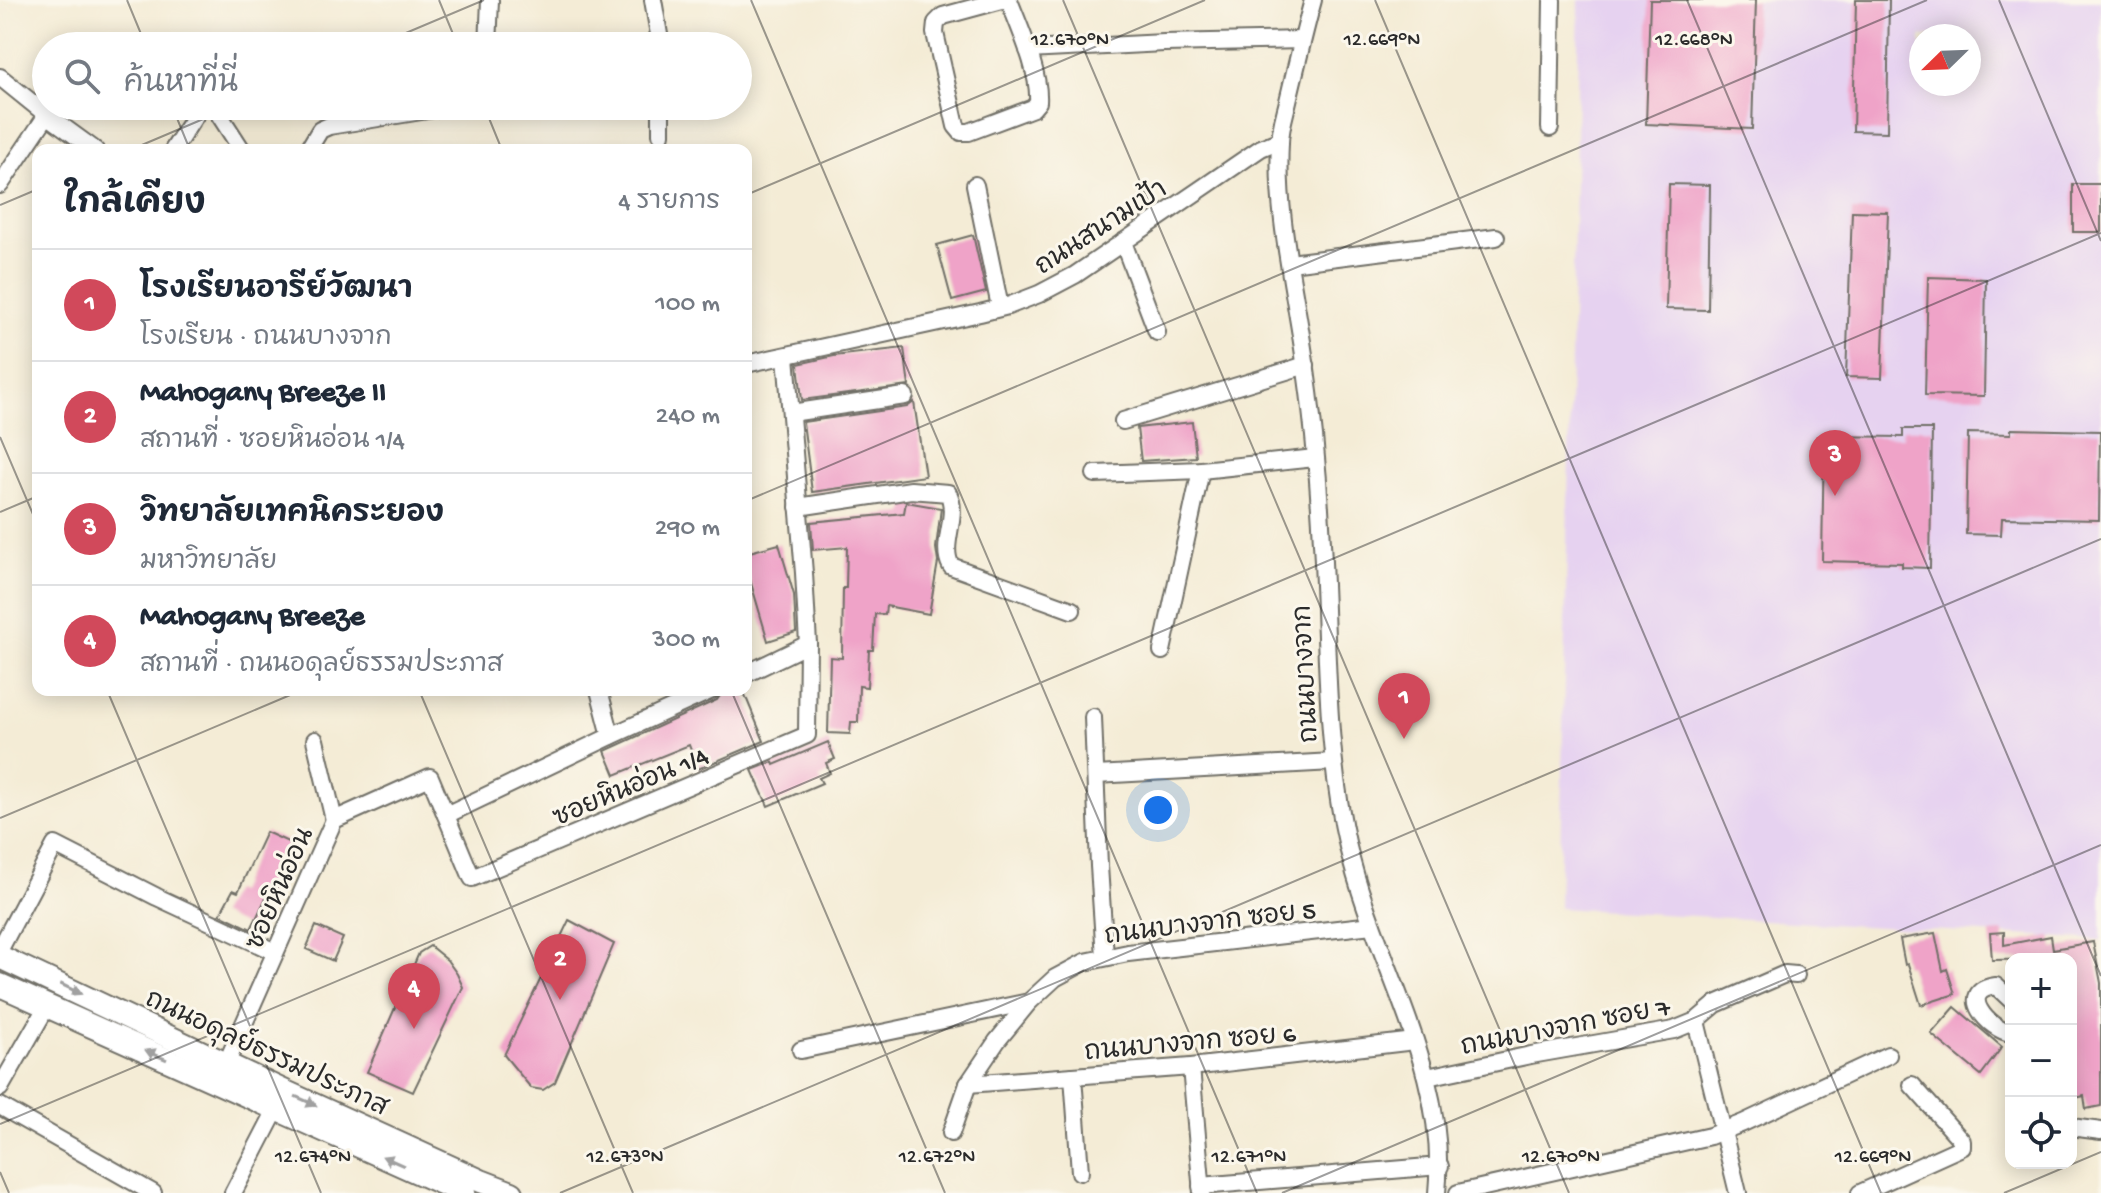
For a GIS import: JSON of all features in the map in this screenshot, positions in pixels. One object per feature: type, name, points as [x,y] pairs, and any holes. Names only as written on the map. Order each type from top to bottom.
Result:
[{"type":"street","points":[[489,32],[490,0]]},
{"type":"street","points":[[653,0],[659,32]]},
{"type":"street","points":[[1002,0],[943,16],[936,23],[935,33],[956,126],[961,132],[969,132],[1033,108],[1038,102],[1039,93],[1028,50],[1009,0]]},
{"type":"street","points":[[1280,140],[1313,0]]},
{"type":"street","points":[[1550,128],[1552,0]]},
{"type":"street","points":[[1028,50],[1302,40]]},
{"type":"street","points":[[0,77],[32,103]]},
{"type":"street","points":[[0,185],[44,120]]},
{"type":"street","points":[[54,120],[87,144]]},
{"type":"street","points":[[177,144],[192,120]]},
{"type":"street","points":[[223,120],[238,144]]},
{"type":"street","points":[[329,126],[330,120]]},
{"type":"street","points":[[312,144],[320,130],[329,126],[366,120]]},
{"type":"street","points":[[661,120],[661,134]]},
{"type":"street","name":"ถนนสนามเป้า","points":[[752,363],[1000,307],[1039,294],[1075,275],[1261,148],[1280,140]]},
{"type":"street","name":"ถนนบางจาก","points":[[1280,140],[1281,203],[1306,365],[1315,458],[1333,762],[1358,887],[1427,1077],[1438,1135],[1440,1166],[1437,1193]]},
{"type":"street","points":[[975,185],[1000,307]]},
{"type":"street","points":[[1290,263],[1496,237]]},
{"type":"street","points":[[1123,242],[1157,332]]},
{"type":"street","points":[[752,671],[808,644],[786,356]]},
{"type":"street","points":[[1123,421],[1306,365]]},
{"type":"street","points":[[791,413],[905,396]]},
{"type":"street","points":[[1095,474],[1201,470],[1315,458]]},
{"type":"street","points":[[1162,651],[1201,470]]},
{"type":"street","points":[[798,507],[911,490],[948,493],[953,503],[946,558],[951,566],[1072,610]]},
{"type":"street","name":"ซอยหินอ่อน 1/4","points":[[472,878],[807,735],[808,644]]},
{"type":"street","points":[[601,696],[611,736]]},
{"type":"street","points":[[446,815],[699,696]]},
{"type":"street","points":[[1093,717],[1105,957]]},
{"type":"street","points":[[315,740],[334,820]]},
{"type":"street","points":[[1096,775],[1333,762]]},
{"type":"street","name":"ซอยหินอ่อน","points":[[222,1073],[334,820],[430,777],[472,878]]},
{"type":"street","points":[[0,949],[55,845],[275,952]]},
{"type":"street","name":"ถนนบางจาก ซอย 5","points":[[951,1133],[968,1084],[997,1041],[1029,1002],[1055,978],[1085,962],[1128,953],[1372,925]]},
{"type":"street","name":"ถนนอดุลย์ธรรมประภาส","points":[[0,957],[222,1073],[277,1108],[464,1193]]},
{"type":"street","name":"ถนนบางจาก ซอย 7","points":[[1427,1077],[1674,1030],[1696,1021],[1716,1004],[1785,974],[1796,975]]},
{"type":"street","name":"ถนนอดุลย์ธรรมประภาส","points":[[0,985],[512,1193]]},
{"type":"street","points":[[2005,994],[1996,986],[1982,990],[1976,1003],[1999,1030],[2005,1032]]},
{"type":"street","points":[[801,1050],[1029,1002]]},
{"type":"street","points":[[0,1088],[47,1006]]},
{"type":"street","points":[[1696,1021],[1738,1193]]},
{"type":"street","name":"ถนนบางจาก ซอย 6","points":[[968,1084],[1191,1067],[1415,1041]]},
{"type":"street","points":[[1458,1193],[1710,1136],[1888,1055]]},
{"type":"street","points":[[1191,1067],[1201,1190],[1318,1185],[1440,1166]]},
{"type":"street","points":[[1073,1076],[1080,1172]]},
{"type":"street","points":[[1860,1193],[1962,1147],[1962,1141],[1912,1085]]},
{"type":"street","points":[[0,1106],[153,1193]]},
{"type":"street","points":[[233,1193],[277,1108]]},
{"type":"street","points":[[2077,1128],[2101,1131]]},
{"type":"shaded area","points":[[1579,0],[2101,0],[2101,940],[1559,908]]},
{"type":"building","points":[[1650,0],[1756,0],[1752,129],[1646,124]]},
{"type":"building","points":[[1856,0],[1889,0],[1887,132],[1853,131]]},
{"type":"building","points":[[1669,184],[1710,185],[1708,310],[1666,309]]},
{"type":"building","points":[[2073,184],[2101,184],[2101,232],[2073,232]]},
{"type":"building","points":[[1852,211],[1888,212],[1882,378],[1846,377]]},
{"type":"building","points":[[973,235],[986,292],[952,301],[937,245]]},
{"type":"building","points":[[1928,277],[1986,279],[1984,396],[1925,395]]},
{"type":"building","points":[[904,348],[909,386],[802,400],[798,364],[834,356]]},
{"type":"building","points":[[914,402],[925,476],[812,492],[803,422],[907,407]]},
{"type":"building","points":[[1192,422],[1196,457],[1141,461],[1137,428]]},
{"type":"building","points":[[1903,429],[1932,429],[1930,568],[1902,567],[1902,563],[1822,561],[1824,436],[1903,437]]},
{"type":"building","points":[[2011,429],[2100,431],[2099,520],[2002,518],[2001,535],[1966,534],[1968,433],[2011,434]]},
{"type":"building","points":[[906,502],[941,508],[936,548],[938,562],[929,614],[886,606],[885,615],[875,614],[867,687],[859,686],[858,722],[851,722],[850,734],[828,733],[830,657],[842,658],[847,547],[813,550],[811,522],[904,513]]},
{"type":"building","points":[[779,544],[794,595],[796,632],[768,641],[752,586],[752,551]]},
{"type":"building","points":[[720,696],[745,696],[764,741],[698,769],[689,745],[615,775],[605,751]]},
{"type":"building","points":[[828,742],[835,759],[826,763],[830,773],[819,778],[822,783],[768,806],[752,770],[773,762],[774,765]]},
{"type":"building","points":[[266,832],[297,846],[271,901],[266,898],[251,929],[220,914],[233,890],[238,892]]},
{"type":"building","points":[[569,920],[614,944],[555,1082],[543,1090],[531,1088],[504,1055]]},
{"type":"building","points":[[316,926],[343,938],[333,961],[306,949]]},
{"type":"building","points":[[2004,932],[2004,945],[2051,936],[2053,949],[2093,942],[2101,983],[2101,1106],[2086,1109],[2084,1096],[2077,1098],[2077,953],[2005,953],[2005,960],[1992,960],[1990,933]]},
{"type":"building","points":[[1935,933],[1943,971],[1947,969],[1955,994],[1921,1005],[1908,964],[1905,965],[1900,939]]},
{"type":"building","points":[[430,946],[447,960],[463,987],[413,1092],[367,1072],[419,953]]},
{"type":"building","points":[[1955,1007],[2002,1047],[1981,1075],[1931,1034]]},
{"type":"place","name":"วิทยาลัยเทคนิคระยอง","points":[[1835,496]]},
{"type":"place","name":"โรงเรียนอารีย์วัฒนา","points":[[1404,739]]},
{"type":"place","name":"Mahogany Breeze II","points":[[560,1000]]},
{"type":"place","name":"Mahogany Breeze","points":[[414,1029]]}]
